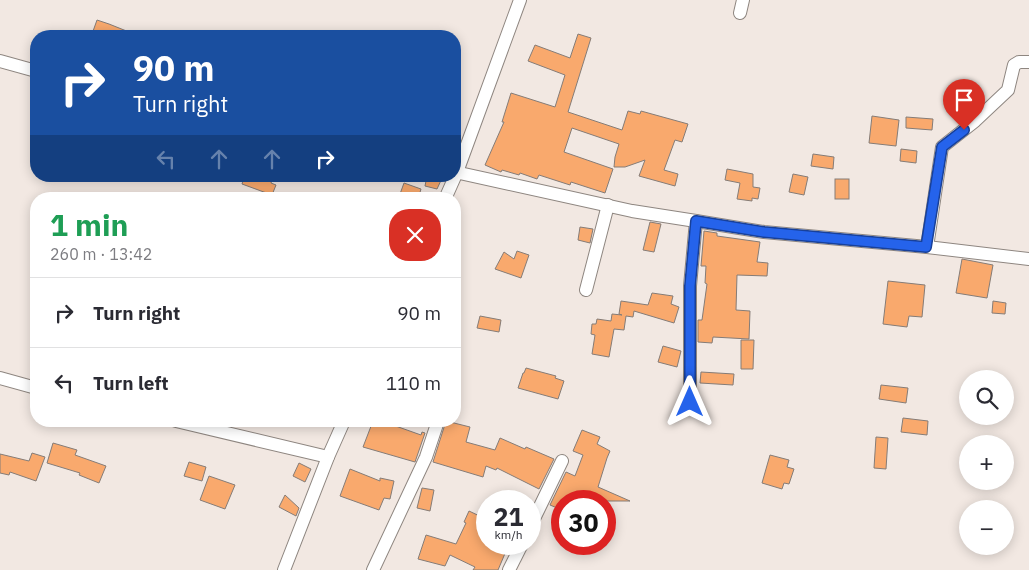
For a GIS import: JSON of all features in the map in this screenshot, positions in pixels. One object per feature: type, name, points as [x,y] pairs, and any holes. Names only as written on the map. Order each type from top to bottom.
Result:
[{"type":"street","points":[[461,159],[520,0]]},
{"type":"street","points":[[740,13],[743,0]]},
{"type":"street","points":[[0,61],[30,69]]},
{"type":"street","points":[[926,247],[942,147],[975,121],[1008,90],[1014,64],[1029,62]]},
{"type":"street","points":[[461,173],[632,212],[764,232],[1029,259]]},
{"type":"street","points":[[586,290],[608,205]]},
{"type":"street","points":[[690,402],[690,286],[696,221]]},
{"type":"street","points":[[0,378],[30,386]]},
{"type":"street","points":[[202,427],[328,456]]},
{"type":"street","points":[[284,570],[328,456],[341,427]]},
{"type":"street","points":[[373,570],[426,457],[436,427]]},
{"type":"street","points":[[541,504],[562,461]]},
{"type":"street","points":[[509,570],[516,555]]},
{"type":"building","points":[[97,20],[124,30],[93,30]]},
{"type":"building","points":[[578,34],[591,38],[568,112],[622,130],[628,111],[640,114],[641,111],[688,124],[682,142],[675,140],[664,170],[678,174],[675,186],[639,176],[645,160],[625,167],[614,167],[619,144],[572,128],[564,152],[613,169],[605,193],[571,182],[570,185],[539,175],[537,179],[520,173],[519,175],[502,170],[501,172],[485,165],[504,122],[502,122],[511,93],[555,107],[565,75],[528,61],[535,45],[570,58]]},
{"type":"building","points":[[872,116],[899,120],[896,146],[869,143]]},
{"type":"building","points":[[906,117],[933,119],[932,130],[906,128]]},
{"type":"building","points":[[901,149],[917,151],[916,163],[900,161]]},
{"type":"building","points":[[813,154],[834,157],[833,169],[811,166]]},
{"type":"building","points":[[727,169],[753,174],[753,187],[760,188],[758,199],[752,198],[752,201],[737,199],[740,183],[725,180]]},
{"type":"building","points":[[793,174],[808,177],[804,195],[789,192]]},
{"type":"building","points":[[835,179],[849,179],[849,199],[835,199]]},
{"type":"building","points":[[243,182],[271,182],[276,185],[273,192],[264,192],[242,184]]},
{"type":"building","points":[[426,182],[440,182],[437,189],[425,186]]},
{"type":"building","points":[[404,183],[421,189],[420,192],[401,192]]},
{"type":"building","points":[[650,222],[661,224],[654,252],[643,250]]},
{"type":"building","points":[[580,227],[593,229],[590,243],[578,240]]},
{"type":"building","points":[[704,231],[717,233],[717,236],[760,242],[757,262],[768,263],[767,276],[737,275],[736,310],[750,311],[749,339],[713,337],[712,343],[698,342],[698,320],[702,320],[707,284],[705,283],[706,266],[701,266]]},
{"type":"building","points":[[517,251],[529,255],[521,278],[495,269],[504,252],[514,259]]},
{"type":"building","points":[[962,259],[993,265],[987,298],[956,293]]},
{"type":"building","points":[[888,281],[925,285],[922,317],[909,316],[907,327],[883,324]]},
{"type":"building","points":[[652,293],[673,296],[671,304],[679,307],[674,323],[634,311],[633,317],[626,316],[624,330],[614,329],[609,357],[592,354],[595,335],[591,334],[592,324],[596,324],[597,319],[611,321],[612,314],[622,315],[619,314],[621,301],[648,305]]},
{"type":"building","points":[[993,301],[1006,303],[1005,314],[992,313]]},
{"type":"building","points":[[480,316],[501,320],[499,332],[477,328]]},
{"type":"building","points":[[741,340],[754,340],[753,369],[741,369]]},
{"type":"building","points":[[663,346],[681,351],[677,367],[658,362]]},
{"type":"building","points":[[526,368],[556,376],[555,378],[564,381],[558,399],[518,388]]},
{"type":"building","points":[[701,372],[734,374],[733,385],[700,383]]},
{"type":"building","points":[[881,385],[908,388],[906,403],[879,399]]},
{"type":"building","points":[[903,418],[928,421],[927,435],[901,432]]},
{"type":"building","points":[[461,425],[470,427],[466,442],[495,450],[500,438],[554,459],[539,489],[497,468],[496,470],[486,466],[483,477],[433,462],[444,427],[461,427]]},
{"type":"building","points":[[371,427],[398,427],[421,435],[422,432],[425,433],[415,462],[363,447]]},
{"type":"building","points":[[582,430],[600,437],[597,444],[610,451],[598,487],[605,490],[557,490],[566,472],[575,476],[583,455],[573,451]]},
{"type":"building","points":[[876,437],[888,438],[886,469],[874,468]]},
{"type":"building","points":[[53,443],[77,450],[75,455],[106,466],[99,483],[79,475],[80,473],[47,463]]},
{"type":"building","points":[[32,453],[45,457],[36,481],[10,472],[9,475],[0,473],[0,454],[29,461]]},
{"type":"building","points":[[770,455],[789,460],[787,467],[794,469],[789,484],[784,483],[782,489],[762,483]]},
{"type":"building","points":[[189,462],[206,467],[202,481],[184,476]]},
{"type":"building","points":[[299,463],[311,469],[305,482],[293,476]]},
{"type":"building","points":[[350,469],[380,481],[380,478],[394,481],[390,499],[384,498],[379,510],[340,496]]},
{"type":"building","points":[[209,476],[235,485],[225,509],[200,500]]},
{"type":"building","points":[[422,488],[434,490],[430,511],[417,508]]},
{"type":"building","points":[[285,495],[299,508],[296,516],[279,507]]},
{"type":"building","points":[[616,495],[630,501],[616,501]]},
{"type":"building","points":[[469,511],[476,514],[476,555],[504,555],[498,570],[473,570],[475,567],[450,555],[445,566],[418,559],[426,535],[456,544],[466,523],[464,522]]},
{"type":"route","points":[[690,402],[690,286],[696,221],[764,232],[926,247],[942,147],[964,130]]}]
